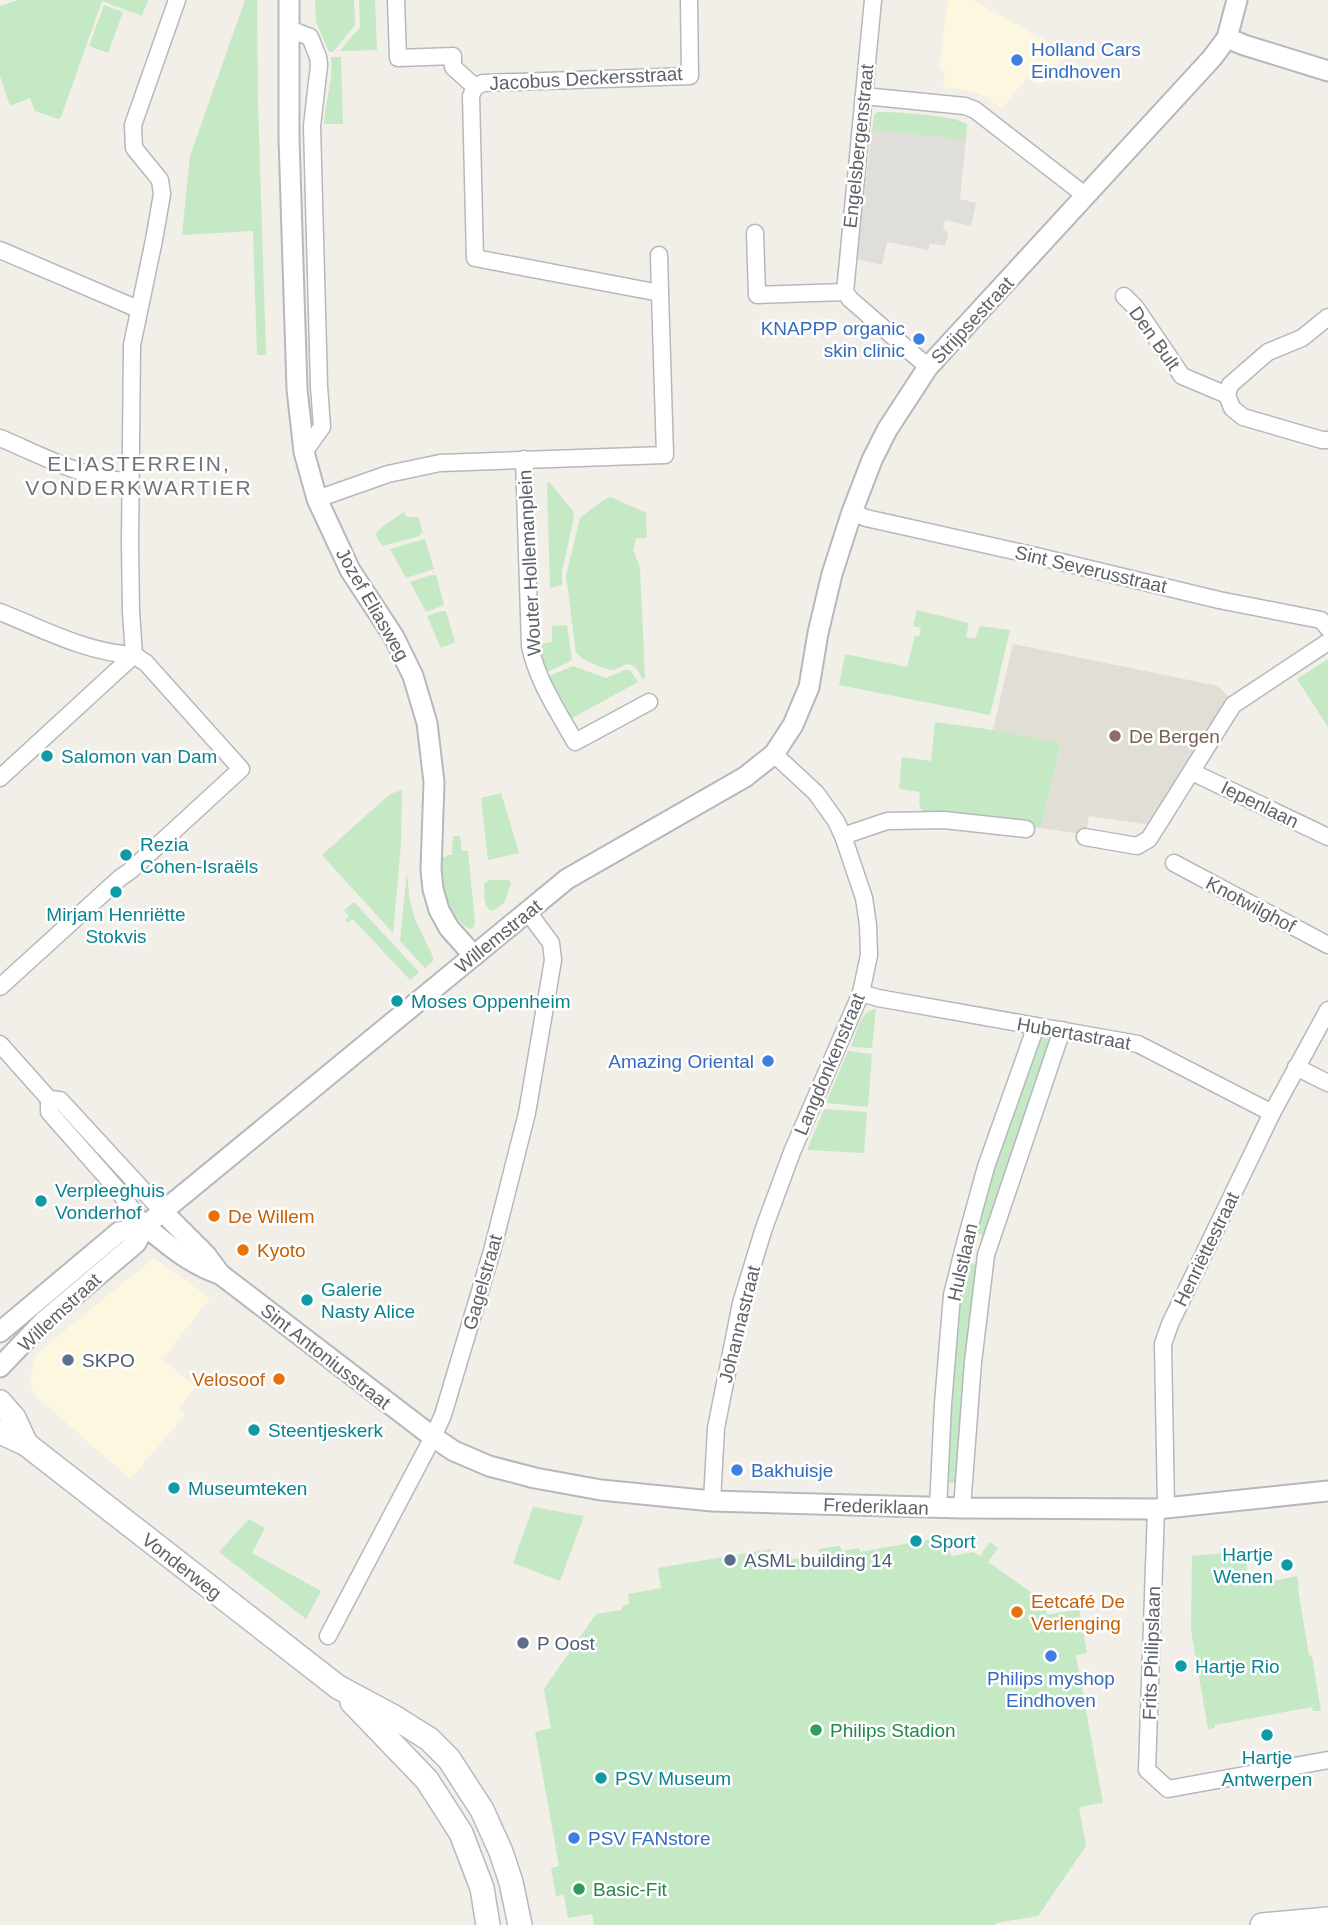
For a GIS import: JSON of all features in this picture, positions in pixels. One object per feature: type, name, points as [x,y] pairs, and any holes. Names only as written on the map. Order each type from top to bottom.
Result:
[{"type":"main road","name":"Vonderweg","points":[[0,1402],[14,1418],[26,1444]]},
{"type":"main road","name":"Vonderweg","points":[[0,1432],[26,1444],[338,1687],[428,1780],[461,1833],[482,1888],[488,1925]]},
{"type":"main road","name":"Vonderweg","points":[[338,1687],[429,1739],[449,1759],[482,1810],[500,1852],[511,1882],[520,1925]]},
{"type":"main road","points":[[1262,1925],[1328,1919]]},
{"type":"street","points":[[134,655],[131,612],[131,345],[162,194],[160,180],[134,148],[133,125],[177,0]]},
{"type":"street","name":"Jozef Eliasweg","points":[[289,0],[289,138],[297,389],[304,452],[317,499],[350,570],[394,637],[413,676],[426,723],[434,782],[431,870],[433,889],[439,910],[449,928],[474,956]]},
{"type":"street","points":[[396,0],[398,58],[453,56],[453,67],[475,87]]},
{"type":"street","name":"Jacobus Deckersstraat","points":[[660,293],[475,258],[471,96],[475,87],[483,83],[690,76],[689,0]]},
{"type":"street","name":"Engelsbergenstraat","points":[[845,292],[873,0]]},
{"type":"street","points":[[1237,0],[1227,38],[1328,71]]},
{"type":"street","points":[[289,29],[310,37],[319,65],[312,126],[322,427],[304,452]]},
{"type":"street","name":"Strijpsestraat","points":[[774,754],[793,725],[809,687],[832,574],[852,512],[887,430],[928,367],[1212,58],[1227,38]]},
{"type":"street","points":[[863,96],[965,106],[975,110],[1086,196]]},
{"type":"street","points":[[755,233],[757,295],[845,292],[928,367]]},
{"type":"street","points":[[0,250],[138,309]]},
{"type":"street","points":[[317,499],[388,474],[440,463],[665,455],[659,255]]},
{"type":"street","name":"Den Bult","points":[[1124,296],[1136,308],[1182,376],[1227,395],[1232,408],[1243,417],[1328,440]]},
{"type":"street","points":[[1227,395],[1230,384],[1268,352],[1302,338],[1328,317]]},
{"type":"street","points":[[0,438],[82,472],[130,481]]},
{"type":"street","name":"Wouter Hollemanplein","points":[[524,459],[530,646],[540,678],[575,742],[649,702]]},
{"type":"street","name":"Sint Severusstraat","points":[[852,512],[866,518],[1219,600],[1321,620],[1328,628]]},
{"type":"street","points":[[0,612],[80,644],[114,654],[134,655],[146,663],[241,769],[0,987]]},
{"type":"street","points":[[1086,838],[1137,846],[1149,839],[1233,705],[1328,642]]},
{"type":"street","points":[[0,778],[134,655]]},
{"type":"street","name":"Willemstraat","points":[[0,1367],[44,1321],[136,1243],[145,1226],[567,879],[745,777],[774,754]]},
{"type":"street","name":"Langdonkenstraat","points":[[774,754],[817,793],[836,821],[864,898],[868,925],[869,955],[861,993],[792,1152]]},
{"type":"street","name":"Iepenlaan","points":[[1192,772],[1328,837]]},
{"type":"street","points":[[843,836],[887,821],[944,820],[1026,830]]},
{"type":"street","name":"Knotwilghof","points":[[1174,863],[1328,945]]},
{"type":"street","name":"Gagelstraat","points":[[328,1636],[443,1415],[492,1251],[527,1113],[553,960],[553,947],[528,912]]},
{"type":"street","name":"Hubertastraat","points":[[861,993],[1138,1044],[1272,1113]]},
{"type":"street","name":"Henriëttestraat","points":[[1161,1509],[1163,1344],[1170,1324],[1272,1113],[1328,1010]]},
{"type":"street","name":"Hulstlaan","points":[[938,1508],[952,1295],[986,1167],[1036,1026]]},
{"type":"street","name":"Hulstlaan","points":[[962,1508],[972,1362],[986,1255],[1062,1030]]},
{"type":"street","points":[[0,1044],[49,1099],[49,1112],[116,1188],[145,1226]]},
{"type":"street","points":[[1296,1067],[1328,1083]]},
{"type":"street","points":[[49,1099],[60,1100],[163,1212]]},
{"type":"street","name":"Johannastraat","points":[[712,1501],[716,1428],[741,1303],[764,1228],[792,1152]]},
{"type":"street","name":"Sint Antoniusstraat","points":[[163,1212],[206,1255],[219,1274]]},
{"type":"street","name":"Willemstraat","points":[[0,1332],[119,1231],[145,1226]]},
{"type":"street","name":"Sint Antoniusstraat","points":[[145,1226],[202,1268],[219,1274],[433,1437]]},
{"type":"street","name":"Frederiklaan","points":[[433,1437],[454,1451],[489,1466],[535,1478],[601,1490],[712,1501],[938,1508],[1161,1509],[1328,1491]]},
{"type":"street","name":"Frits Philipslaan","points":[[1161,1509],[1147,1770],[1168,1789],[1328,1760]]},
{"type":"shaded area","points":[[948,0],[972,0],[1067,52],[1041,86],[1027,77],[1002,109],[988,98],[972,91],[943,87],[945,71],[939,70]]},
{"type":"shaded area","points":[[872,130],[966,140],[960,199],[976,203],[971,226],[945,220],[943,229],[948,233],[945,246],[930,243],[928,250],[887,242],[882,265],[856,259]]},
{"type":"shaded area","name":"De Bergen","points":[[1013,644],[1218,686],[1232,700],[1220,710],[1150,825],[1089,816],[1086,835],[1041,828],[1061,744],[993,730]]},
{"type":"shaded area","points":[[154,1258],[210,1298],[162,1360],[196,1386],[178,1409],[185,1415],[130,1479],[36,1396],[30,1379],[36,1356],[42,1349]]},
{"type":"green space","points":[[18,0],[148,0],[142,16],[102,1],[61,117],[58,119],[35,111],[30,98],[10,106],[0,76],[0,6]]},
{"type":"green space","points":[[245,0],[257,0],[266,355],[257,355],[253,231],[182,235],[190,156]]},
{"type":"green space","points":[[315,0],[354,0],[355,25],[333,52],[329,52],[316,22]]},
{"type":"green space","points":[[359,0],[375,0],[377,50],[340,51],[360,27]]},
{"type":"green space","points":[[104,5],[123,12],[108,53],[89,46]]},
{"type":"green space","points":[[331,57],[341,57],[343,124],[324,124]]},
{"type":"green space","points":[[877,112],[960,121],[967,124],[966,140],[872,130]]},
{"type":"green space","points":[[547,482],[573,511],[574,517],[562,571],[562,585],[550,588]]},
{"type":"green space","points":[[611,497],[646,513],[647,538],[636,538],[633,550],[640,568],[643,680],[636,668],[630,665],[611,670],[587,661],[576,652],[566,576],[580,518]]},
{"type":"green space","points":[[404,512],[406,517],[418,517],[423,533],[382,546],[375,534]]},
{"type":"green space","points":[[425,539],[434,569],[406,578],[390,549]]},
{"type":"green space","points":[[436,575],[444,605],[426,612],[410,582]]},
{"type":"green space","points":[[917,610],[969,623],[966,637],[975,639],[980,626],[1010,630],[990,715],[839,685],[845,654],[907,667],[915,636],[919,637],[921,628],[913,626]]},
{"type":"green space","points":[[446,611],[455,642],[441,648],[427,616]]},
{"type":"green space","points":[[567,625],[572,659],[547,672],[541,663],[538,644],[552,642],[552,626]]},
{"type":"green space","points":[[1328,659],[1328,727],[1297,679]]},
{"type":"green space","points":[[573,666],[606,678],[630,670],[638,682],[572,718],[549,676]]},
{"type":"green space","points":[[935,722],[1061,743],[1041,828],[926,814],[920,804],[920,792],[899,789],[902,757],[931,761]]},
{"type":"green space","points":[[402,790],[401,844],[393,933],[322,855],[390,794]]},
{"type":"green space","points":[[501,793],[519,853],[488,860],[481,798]]},
{"type":"green space","points":[[453,836],[460,836],[462,851],[468,851],[475,922],[470,929],[449,907],[441,877],[439,857],[452,855]]},
{"type":"green space","points":[[407,872],[414,917],[433,957],[433,961],[425,968],[400,941]]},
{"type":"green space","points":[[489,880],[509,880],[511,883],[505,902],[493,911],[487,907],[485,900],[484,884]]},
{"type":"green space","points":[[354,902],[419,972],[410,980],[353,919],[348,923],[345,920],[349,916],[344,910]]},
{"type":"green space","points":[[876,1009],[872,1048],[851,1047],[862,1018]]},
{"type":"green space","points":[[1040,1038],[1050,1040],[1051,1046],[989,1231],[978,1234],[974,1229],[989,1176]]},
{"type":"green space","points":[[848,1051],[872,1054],[868,1107],[826,1103]]},
{"type":"green space","points":[[824,1109],[867,1112],[864,1153],[807,1150]]},
{"type":"green space","points":[[971,1263],[978,1266],[958,1483],[944,1483],[959,1300],[966,1266]]},
{"type":"green space","points":[[533,1507],[584,1516],[560,1581],[513,1563]]},
{"type":"green space","points":[[249,1519],[265,1528],[252,1553],[321,1591],[306,1619],[219,1552]]},
{"type":"green space","name":"Philips Stadion","points":[[938,1538],[939,1548],[949,1550],[951,1556],[973,1552],[980,1556],[990,1542],[998,1548],[988,1562],[1044,1601],[1047,1615],[1079,1609],[1087,1653],[1076,1655],[1103,1803],[1079,1807],[1086,1846],[1038,1916],[995,1925],[594,1925],[592,1914],[568,1918],[564,1895],[556,1896],[551,1868],[559,1866],[535,1732],[551,1728],[544,1689],[596,1614],[621,1610],[624,1605],[629,1604],[628,1594],[661,1588],[658,1568],[771,1549],[775,1562],[820,1555],[819,1549],[839,1546],[843,1551],[859,1548],[860,1552]]},
{"type":"green space","points":[[1245,1551],[1249,1586],[1297,1576],[1321,1711],[1313,1711],[1312,1707],[1215,1725],[1215,1728],[1208,1729],[1191,1630],[1192,1556]]},
{"type":"place","name":"Holland Cars Eindhoven","points":[[1017,60]]},
{"type":"place","name":"KNAPPP organic skin clinic","points":[[919,339]]},
{"type":"place","name":"De Bergen","points":[[1115,736]]},
{"type":"place","name":"Salomon van Dam","points":[[47,756]]},
{"type":"place","name":"Rezia Cohen-Israëls","points":[[126,855]]},
{"type":"place","name":"Mirjam Henriëtte Stokvis","points":[[116,892]]},
{"type":"place","name":"Moses Oppenheim","points":[[397,1001]]},
{"type":"place","name":"Amazing Oriental","points":[[768,1061]]},
{"type":"place","name":"Verpleeghuis Vonderhof","points":[[41,1201]]},
{"type":"place","name":"De Willem","points":[[214,1216]]},
{"type":"place","name":"Kyoto","points":[[243,1250]]},
{"type":"place","name":"Galerie Nasty Alice","points":[[307,1300]]},
{"type":"place","name":"SKPO","points":[[68,1360]]},
{"type":"place","name":"Velosoof","points":[[279,1379]]},
{"type":"place","name":"Steentjeskerk","points":[[254,1430]]},
{"type":"place","name":"Bakhuisje","points":[[737,1470]]},
{"type":"place","name":"Museumteken","points":[[174,1488]]},
{"type":"place","name":"Sport","points":[[916,1541]]},
{"type":"place","name":"ASML building 14","points":[[730,1560]]},
{"type":"place","name":"Hartje Wenen","points":[[1287,1565]]},
{"type":"place","name":"Eetcafé De Verlenging","points":[[1017,1612]]},
{"type":"place","name":"P Oost","points":[[523,1643]]},
{"type":"place","name":"Philips myshop Eindhoven","points":[[1051,1656]]},
{"type":"place","name":"Hartje Rio","points":[[1181,1666]]},
{"type":"place","name":"Philips Stadion","points":[[816,1730]]},
{"type":"place","name":"Hartje Antwerpen","points":[[1267,1735]]},
{"type":"place","name":"PSV Museum","points":[[601,1778]]},
{"type":"place","name":"PSV FANstore","points":[[574,1838]]},
{"type":"place","name":"Basic-Fit","points":[[579,1889]]},
{"type":"district","name":"ELIASTERREIN, VONDERKWARTIER","points":[[139,476]]}]
